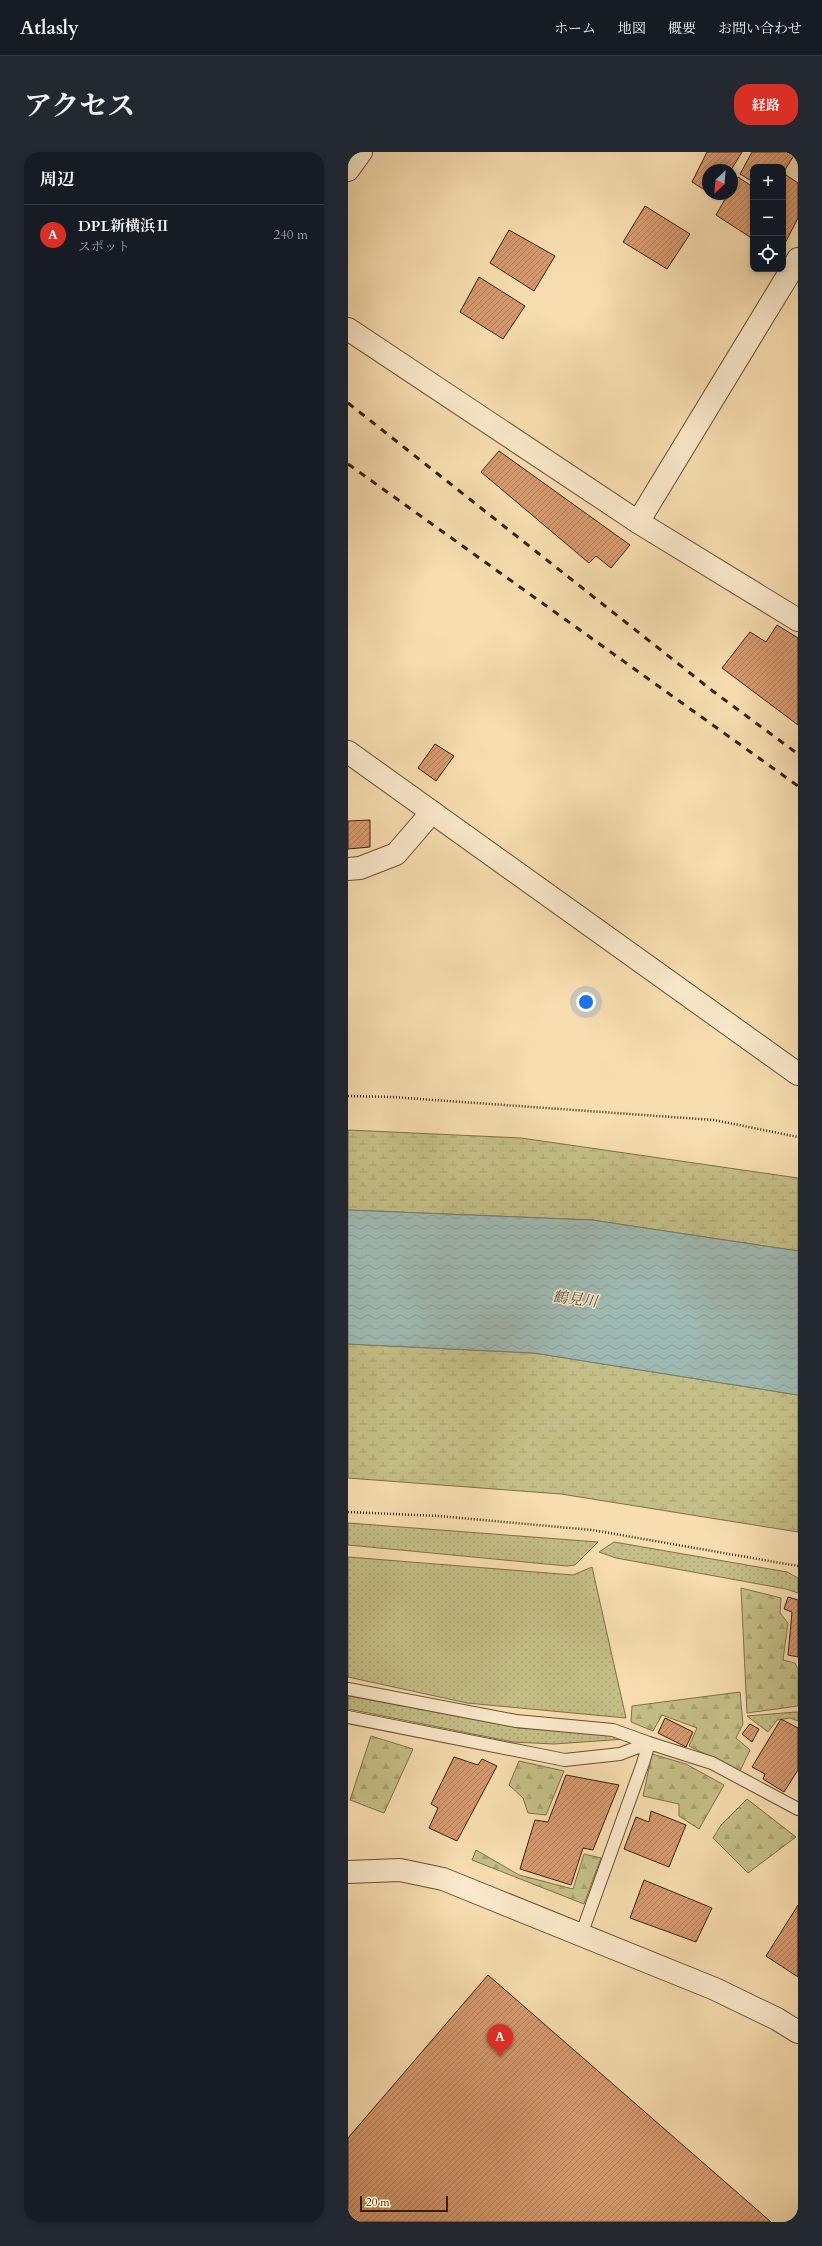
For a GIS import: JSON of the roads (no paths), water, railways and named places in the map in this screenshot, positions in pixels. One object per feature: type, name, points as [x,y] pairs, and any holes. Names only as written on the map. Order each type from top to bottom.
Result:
[{"type":"street","points":[[348,170],[361,152]]},
{"type":"street","points":[[638,522],[798,259]]},
{"type":"street","points":[[348,329],[638,522],[798,620]]},
{"type":"street","points":[[348,752],[798,1074]]},
{"type":"street","points":[[348,869],[360,868],[396,854],[432,812]]},
{"type":"street","points":[[348,1872],[400,1870],[443,1879],[715,1989],[777,2019],[798,2032]]},
{"type":"lane","points":[[348,1689],[516,1721],[613,1730],[712,1763],[798,1809]]},
{"type":"lane","points":[[348,1717],[565,1760],[620,1754],[649,1743]]},
{"type":"lane","points":[[581,1935],[643,1764],[649,1743]]},
{"type":"water","name":"鶴見川","points":[[348,1210],[592,1220],[798,1251],[798,1395],[534,1353],[348,1344]]},
{"type":"railway","points":[[348,403],[714,692],[798,754]]},
{"type":"railway","points":[[348,464],[798,786]]},
{"type":"place","name":"DPL新横浜Ⅱ","points":[[500,2057]]}]
